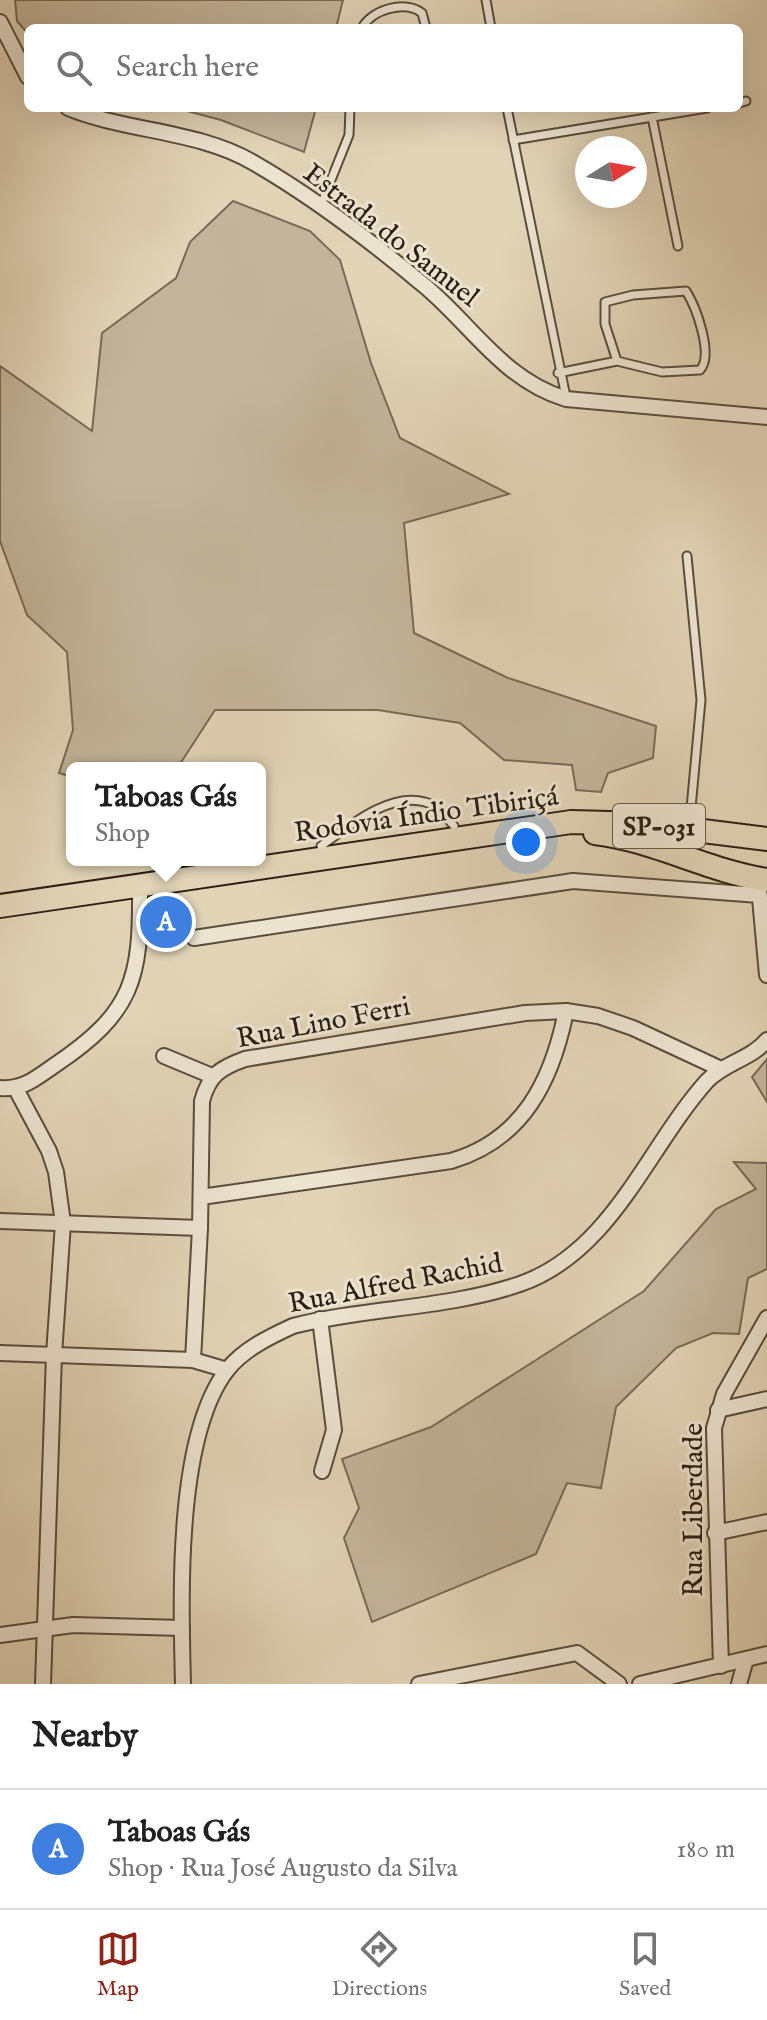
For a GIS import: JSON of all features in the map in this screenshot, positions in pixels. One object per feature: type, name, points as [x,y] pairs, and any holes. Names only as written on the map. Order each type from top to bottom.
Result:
[{"type":"highway","name":"Rodovia Índio Tibiriçá","points":[[266,853],[546,814],[606,811],[767,824]]},
{"type":"highway","name":"Rodovia Índio Tibiriçá","points":[[0,906],[550,825],[647,824],[767,839]]},
{"type":"highway","points":[[550,825],[640,842],[762,884]]},
{"type":"highway","points":[[0,893],[180,866]]},
{"type":"street","points":[[0,22],[24,69]]},
{"type":"street","name":"Estrada do Samuel","points":[[78,112],[216,147],[251,161],[320,207],[427,288],[512,374],[541,392],[566,399],[767,417]]},
{"type":"street","points":[[194,938],[573,881],[762,884],[767,975]]},
{"type":"street","points":[[0,1088],[16,1089],[81,1049],[103,1029],[122,1000],[139,958],[140,887]]},
{"type":"street","points":[[201,1197],[451,1161],[479,1153],[499,1140],[516,1121],[551,1071],[566,1011]]},
{"type":"street","name":"Rua Lino Ferri","points":[[193,1360],[200,1228],[202,1101],[212,1076],[220,1068],[245,1059],[525,1013],[566,1011],[598,1016],[633,1028],[721,1069]]},
{"type":"street","name":"Rua Alfred Rachid","points":[[227,1370],[265,1338],[320,1319],[478,1295],[522,1283],[549,1271],[579,1250],[622,1200],[694,1097],[721,1069],[760,1048],[767,1040]]},
{"type":"street","points":[[164,1056],[212,1076]]},
{"type":"street","points":[[16,1089],[49,1151],[63,1223],[54,1355],[43,1684]]},
{"type":"street","points":[[0,1221],[200,1228]]},
{"type":"street","name":"Rua Liberdade","points":[[721,1666],[714,1428],[718,1410],[767,1318]]},
{"type":"street","points":[[320,1319],[334,1430],[322,1471]]},
{"type":"street","points":[[0,1353],[193,1360],[227,1370],[196,1434],[190,1464],[182,1628],[183,1684]]},
{"type":"street","points":[[718,1410],[767,1399]]},
{"type":"street","points":[[715,1533],[767,1522]]},
{"type":"street","points":[[0,1635],[45,1627],[182,1628]]},
{"type":"street","points":[[419,1684],[577,1653],[619,1684]]},
{"type":"street","points":[[640,1684],[767,1654]]},
{"type":"street","points":[[739,1684],[746,1659]]},
{"type":"lane","points":[[486,0],[490,24]]},
{"type":"lane","points":[[365,24],[371,14],[384,8],[410,6],[422,13],[425,24]]},
{"type":"lane","points":[[320,207],[349,135],[350,112]]},
{"type":"lane","points":[[508,112],[558,373],[566,399]]},
{"type":"lane","points":[[513,140],[683,112]]},
{"type":"lane","points":[[652,117],[678,246]]},
{"type":"lane","points":[[558,373],[617,361],[662,372],[700,370],[704,367],[706,349],[686,291],[633,295],[605,302],[605,324],[617,361]]},
{"type":"lane","points":[[687,556],[701,700],[690,819]]},
{"type":"lane","points":[[321,846],[366,816],[408,801],[425,802],[437,808],[454,826]]},
{"type":"shaded area","points":[[15,0],[343,0],[337,24],[24,24],[24,29],[17,21]]},
{"type":"shaded area","points":[[191,112],[315,112],[304,152],[221,120]]},
{"type":"shaded area","points":[[233,201],[310,231],[340,260],[371,363],[400,438],[509,494],[404,523],[414,633],[508,678],[656,726],[653,758],[608,773],[601,792],[576,790],[572,765],[504,760],[460,723],[378,710],[215,710],[181,762],[66,762],[66,775],[59,773],[73,730],[67,652],[27,615],[0,541],[0,366],[92,431],[102,333],[176,278],[190,242]]},
{"type":"shaded area","points":[[767,1059],[767,1102],[752,1077]]},
{"type":"shaded area","points":[[734,1162],[767,1163],[767,1269],[748,1278],[739,1334],[713,1333],[676,1348],[616,1407],[601,1488],[567,1483],[536,1554],[372,1622],[344,1538],[359,1508],[342,1459],[431,1427],[644,1291],[716,1209],[756,1189]]},
{"type":"place","name":"Taboas Gás","points":[[166,922]]}]
